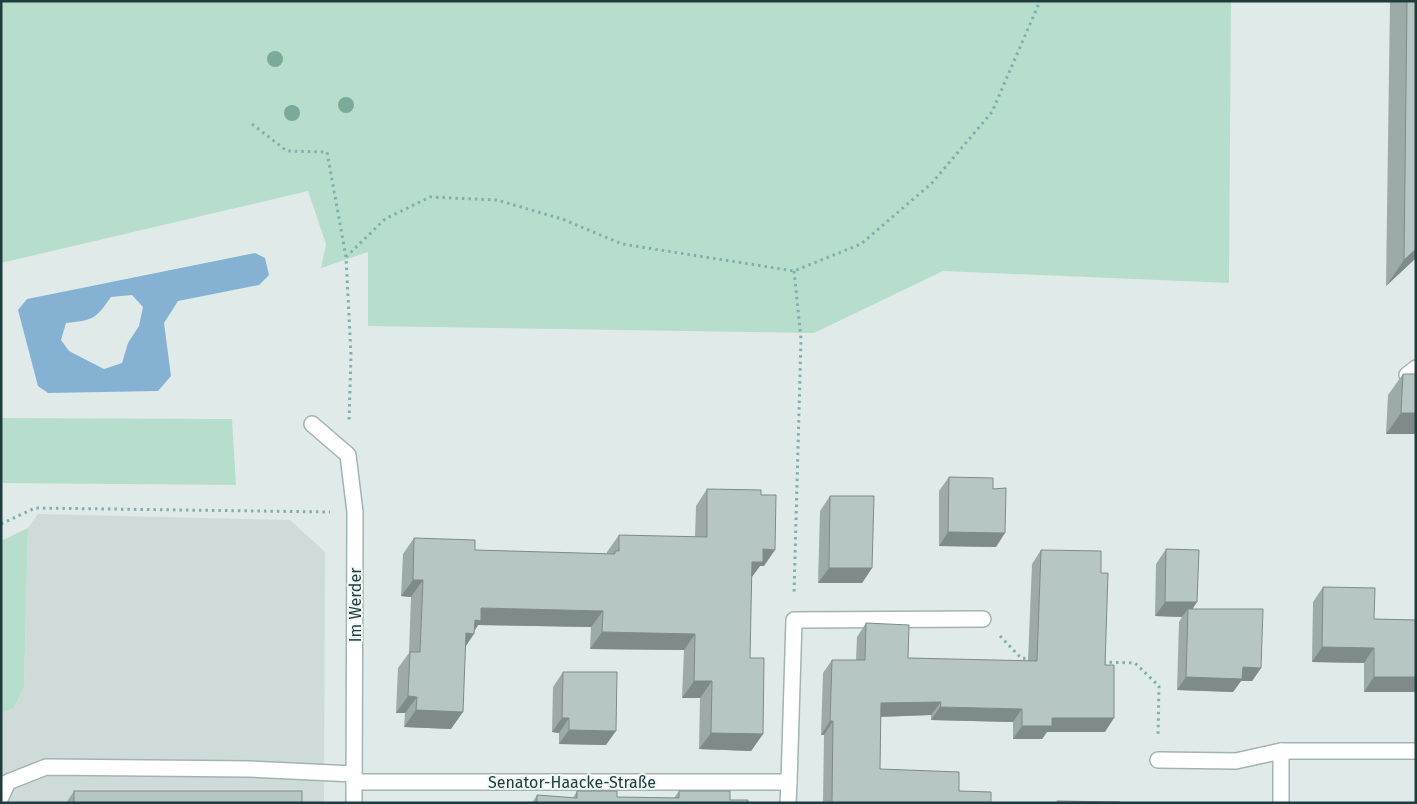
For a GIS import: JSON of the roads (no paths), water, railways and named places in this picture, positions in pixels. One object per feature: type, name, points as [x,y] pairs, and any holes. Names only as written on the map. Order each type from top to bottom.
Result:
[{"type":"street","name":"Im Werder","points":[[312,424],[348,455],[355,512],[354,803]]},
{"type":"street","points":[[788,803],[794,620],[983,620]]},
{"type":"street","points":[[1158,760],[1236,761],[1281,751],[1416,751]]},
{"type":"street","points":[[1281,751],[1281,803]]},
{"type":"street","name":"Senator-Haacke-Straße","points":[[1,797],[8,782],[46,767],[249,770],[354,778],[789,782]]},
{"type":"water","points":[[255,253],[265,258],[269,275],[259,285],[178,301],[164,323],[171,376],[158,391],[48,393],[38,386],[18,310],[27,299]],"holes":[[[132,295],[143,307],[139,326],[128,343],[122,363],[104,369],[69,351],[61,340],[66,323],[93,318],[111,297]]]}]
